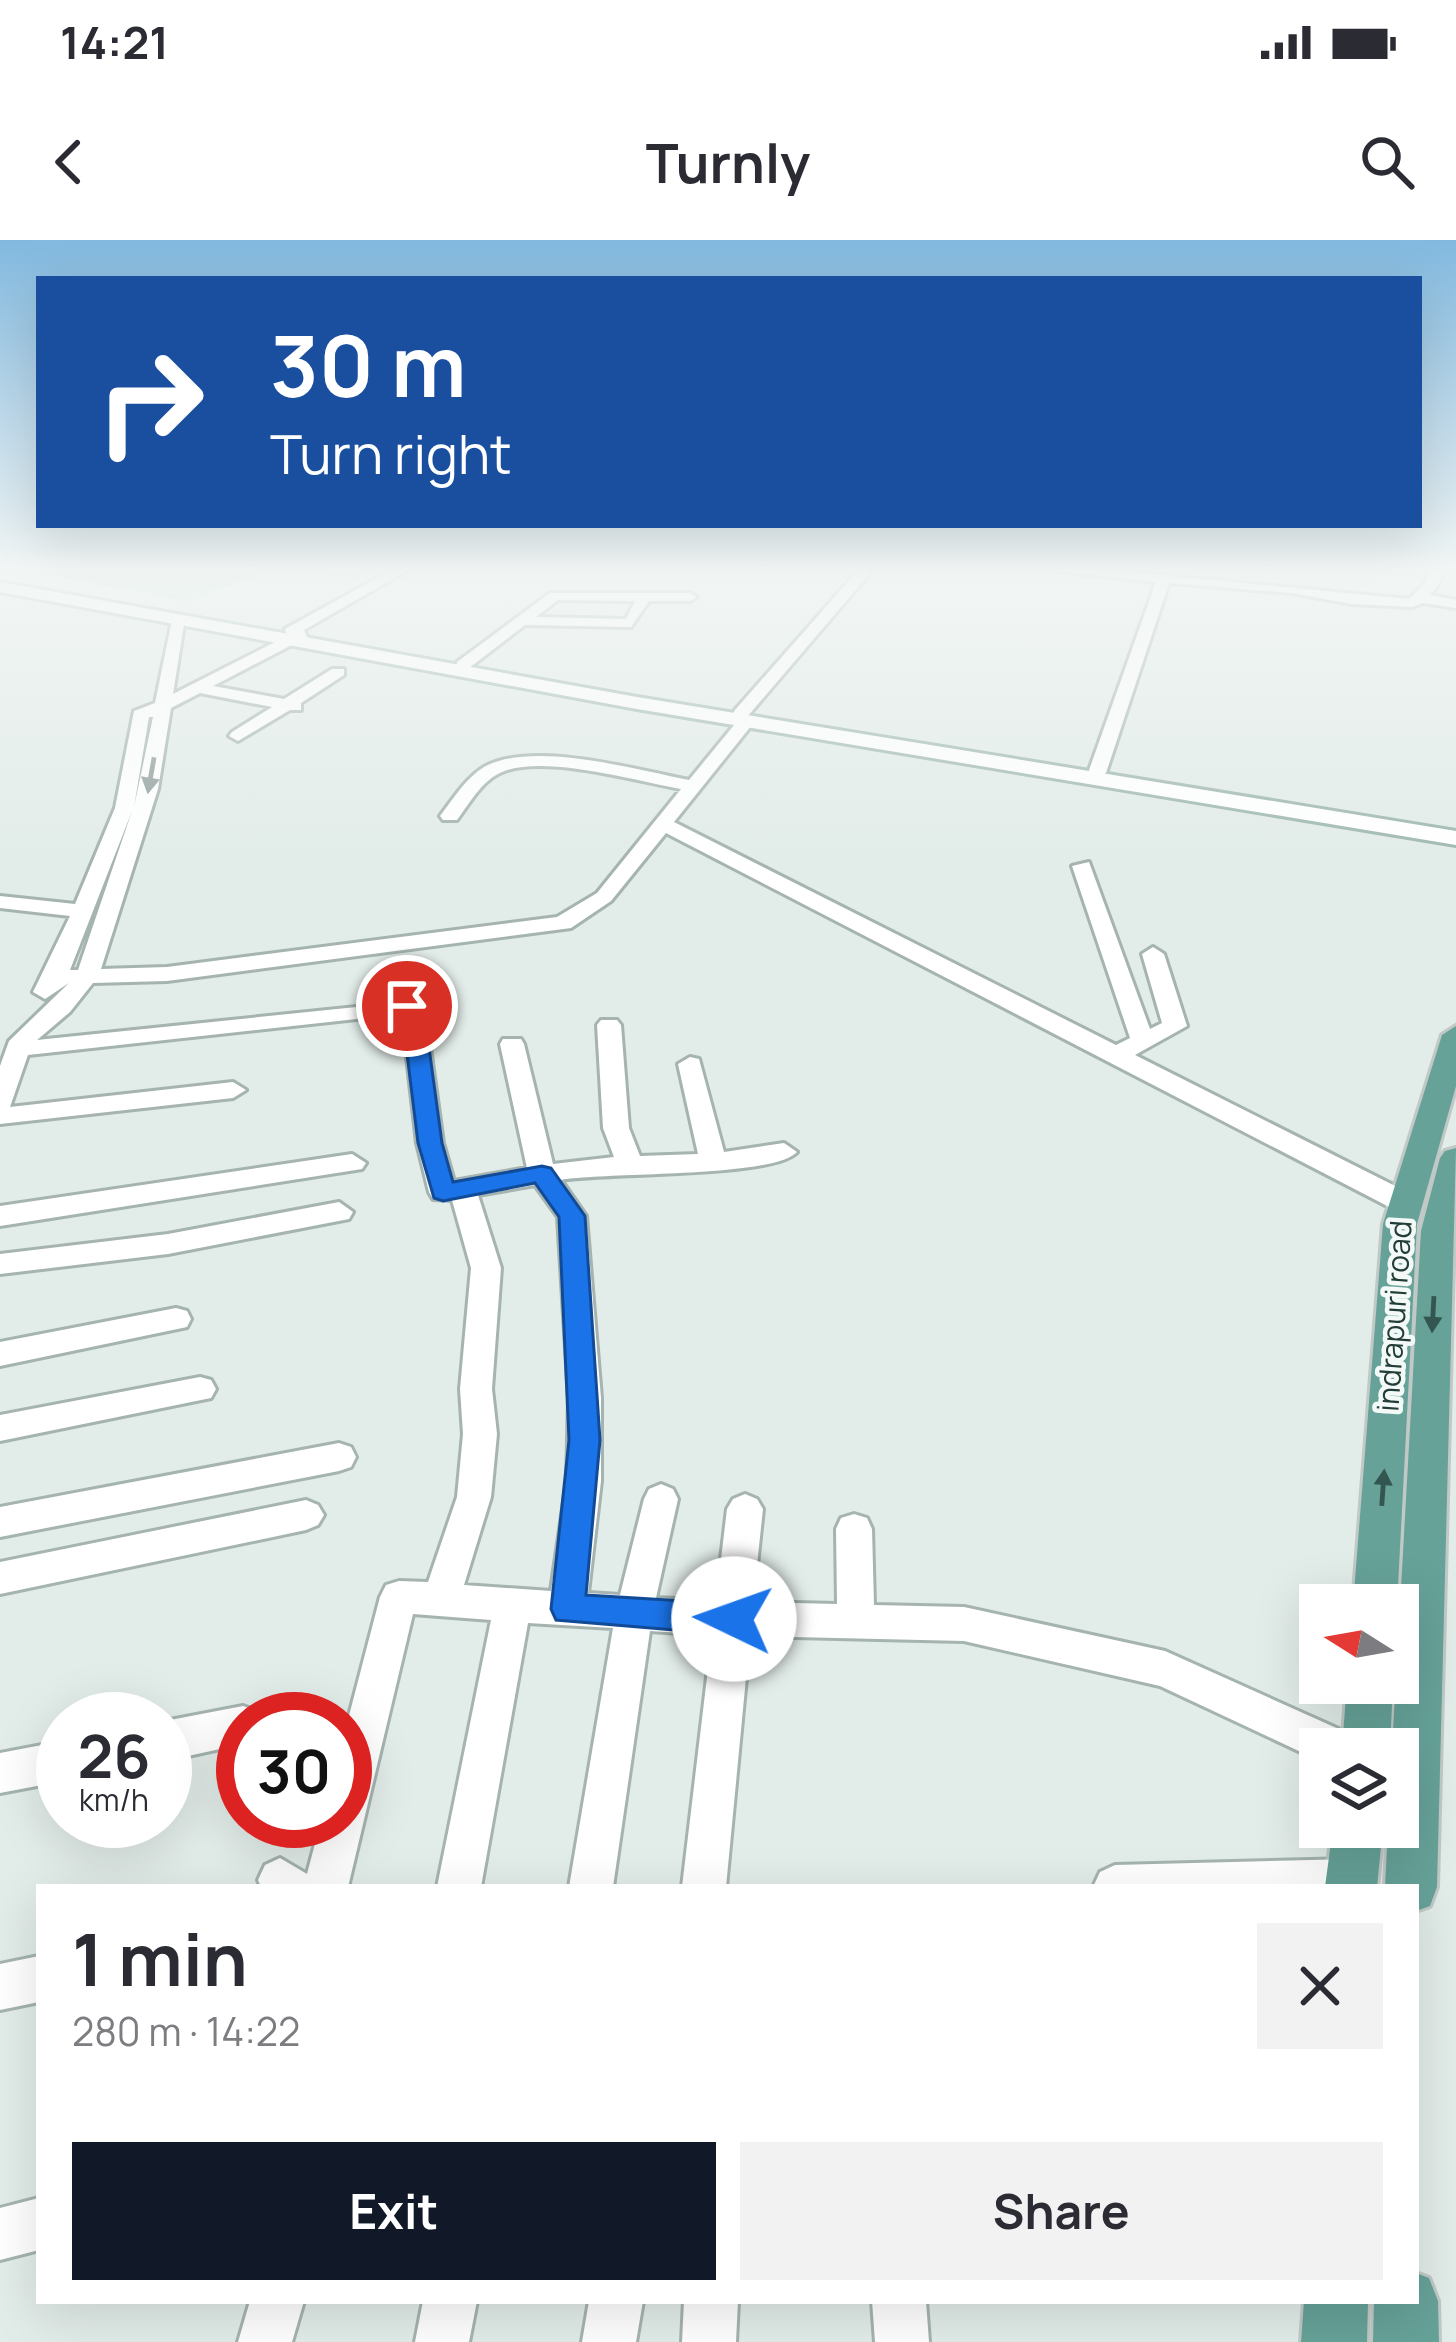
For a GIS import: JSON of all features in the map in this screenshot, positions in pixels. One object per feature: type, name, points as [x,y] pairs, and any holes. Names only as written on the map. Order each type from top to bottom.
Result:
[{"type":"main road","name":"indrapuri road","points":[[1378,1584],[1405,1202],[1456,1035]]},
{"type":"main road","name":"indrapuri road","points":[[1411,1884],[1438,1231],[1456,1158]]},
{"type":"main road","points":[[1352,1884],[1356,1848]]},
{"type":"main road","points":[[1334,2342],[1336,2304]]},
{"type":"main road","points":[[1406,2304],[1406,2342]]},
{"type":"street","points":[[0,1102],[9,1044],[56,977],[124,808],[140,716],[156,664]]},
{"type":"street","points":[[9,1044],[87,976],[146,803],[166,664]]},
{"type":"street","points":[[140,716],[245,664]]},
{"type":"street","points":[[448,664],[744,718],[1456,834]]},
{"type":"street","points":[[463,664],[557,685]]},
{"type":"street","points":[[56,977],[167,974],[563,923],[604,897],[788,664]]},
{"type":"street","points":[[1097,773],[1134,664]]},
{"type":"street","points":[[238,736],[338,672]]},
{"type":"street","points":[[202,689],[313,710]]},
{"type":"street","points":[[744,718],[1456,834]]},
{"type":"street","points":[[450,816],[484,776],[508,764],[542,763],[694,786]]},
{"type":"street","points":[[663,824],[1405,1202]]},
{"type":"street","points":[[1082,866],[1143,1042]]},
{"type":"street","points":[[0,902],[82,911]]},
{"type":"street","points":[[1111,1056],[1175,1026],[1153,954]]},
{"type":"street","points":[[9,1044],[407,1006],[413,1011],[430,1143],[443,1192],[629,1162],[713,1162],[784,1152]]},
{"type":"street","points":[[609,1025],[616,1128],[629,1162]]},
{"type":"street","points":[[512,1045],[542,1174],[572,1216],[579,1286],[584,1481],[568,1609]]},
{"type":"street","points":[[690,1064],[713,1162]]},
{"type":"street","points":[[0,1117],[233,1090]]},
{"type":"street","points":[[0,1216],[352,1163]]},
{"type":"street","points":[[441,1600],[474,1497],[480,1434],[476,1389],[487,1268],[462,1188]]},
{"type":"street","points":[[0,1264],[169,1244],[340,1212]]},
{"type":"street","points":[[0,1354],[176,1319]]},
{"type":"street","points":[[0,1428],[200,1389]]},
{"type":"street","points":[[0,1522],[339,1457]]},
{"type":"street","points":[[591,1884],[634,1614],[661,1499]]},
{"type":"street","points":[[704,1884],[745,1509]]},
{"type":"street","points":[[0,1578],[306,1515]]},
{"type":"street","points":[[854,1529],[856,1624]]},
{"type":"street","points":[[372,1704],[399,1597],[734,1619],[964,1624],[1166,1669],[1299,1731]]},
{"type":"street","points":[[461,1884],[513,1605]]},
{"type":"street","points":[[0,1773],[36,1766]]},
{"type":"street","points":[[327,1884],[335,1848]]},
{"type":"street","points":[[0,1988],[36,1980]]},
{"type":"street","points":[[0,2234],[36,2225]]},
{"type":"street","points":[[266,2342],[276,2304]]},
{"type":"street","points":[[442,2342],[449,2304]]},
{"type":"street","points":[[609,2342],[615,2304]]},
{"type":"street","points":[[709,2342],[711,2304]]},
{"type":"street","points":[[899,2304],[902,2342]]},
{"type":"route","points":[[407,1006],[413,1011],[430,1143],[443,1192],[542,1174],[572,1216],[585,1440],[568,1609],[734,1619]]}]
